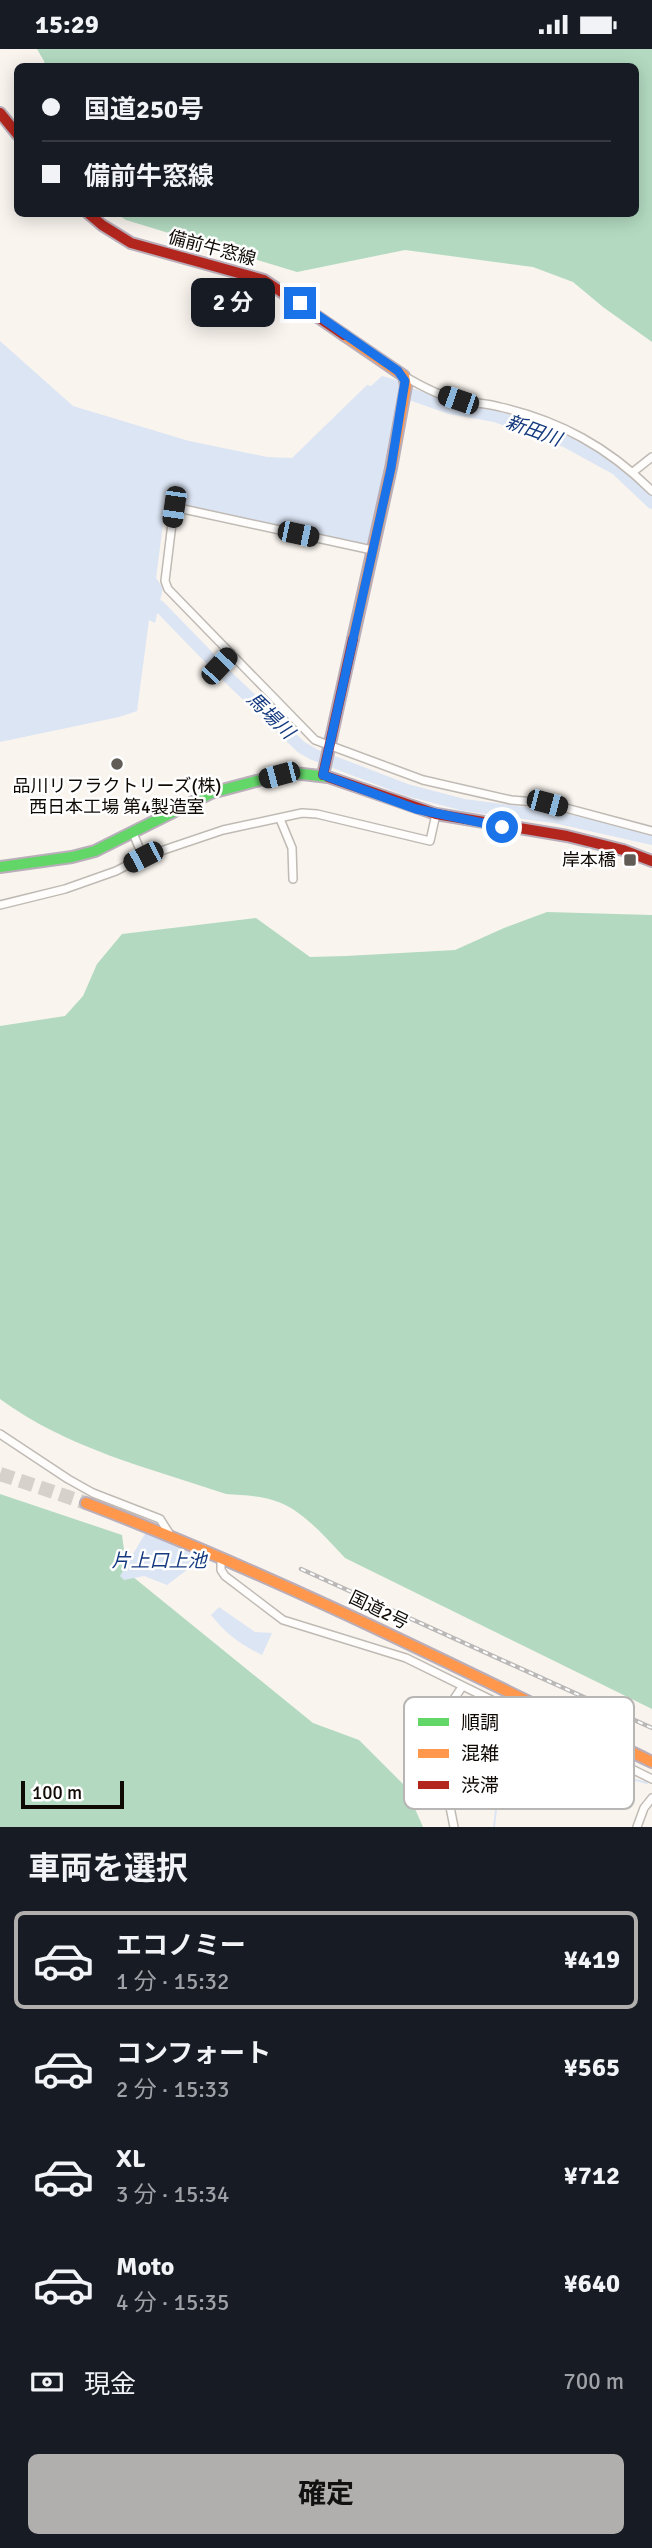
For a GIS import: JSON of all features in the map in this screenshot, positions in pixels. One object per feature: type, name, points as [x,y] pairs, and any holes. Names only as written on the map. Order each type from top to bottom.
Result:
[{"type":"main road","points":[[0,113],[14,130]]},
{"type":"main road","name":"備前牛窓線","points":[[93,217],[131,243],[264,280],[404,379]]},
{"type":"main road","points":[[324,772],[391,468],[404,379]]},
{"type":"main road","points":[[0,867],[95,851],[211,793],[279,775],[324,772],[436,814],[566,836],[652,861]]},
{"type":"main road","name":"国道2号","points":[[86,1503],[221,1555],[517,1697]]},
{"type":"main road","name":"国道2号","points":[[634,1753],[652,1762]]},
{"type":"street","points":[[404,379],[458,400],[498,406],[536,416],[578,435],[620,460],[652,491]]},
{"type":"street","points":[[634,472],[652,457]]},
{"type":"street","points":[[372,549],[174,507],[165,581],[168,589],[315,740],[423,780],[511,800],[547,803],[652,831]]},
{"type":"street","points":[[209,677],[230,654]]},
{"type":"street","points":[[0,905],[65,889],[116,871],[143,857],[223,830],[302,813],[317,814],[430,841],[436,814]]},
{"type":"street","points":[[280,819],[292,848],[293,879]]},
{"type":"street","points":[[133,833],[143,857]]},
{"type":"street","points":[[0,1434],[93,1493],[160,1519],[170,1534]]},
{"type":"street","points":[[221,1555],[221,1570],[225,1576],[276,1616],[290,1623],[406,1658],[484,1697]]},
{"type":"street","points":[[456,1697],[463,1687]]},
{"type":"street","points":[[634,1770],[652,1779]]},
{"type":"street","points":[[636,1827],[644,1808],[652,1798]]},
{"type":"street","points":[[450,1809],[454,1827]]},
{"type":"green space","points":[[37,49],[652,49],[652,342],[573,282],[533,267],[405,250],[297,272],[122,217],[639,217],[639,63],[44,61]]},
{"type":"green space","points":[[547,912],[652,915],[652,1709],[634,1700],[634,1697],[628,1697],[345,1558],[324,1535],[290,1507],[261,1497],[226,1494],[109,1455],[52,1431],[0,1399],[0,1026],[65,1016],[83,996],[97,964],[122,934],[256,918],[310,957],[455,950]]},
{"type":"green space","points":[[0,1494],[122,1535],[127,1572],[313,1723],[359,1740],[404,1785],[404,1809],[415,1809],[423,1827],[0,1827]]},
{"type":"water","points":[[0,341],[73,406],[189,441],[267,457],[292,458],[367,385],[371,386],[382,376],[400,381],[369,546],[166,501],[156,578],[163,588],[155,623],[149,620],[137,711],[0,742]]},
{"type":"water","name":"片上口上池","points":[[146,1532],[192,1550],[195,1554],[188,1569],[167,1585],[144,1576],[124,1580],[120,1576]]},
{"type":"water","points":[[219,1607],[255,1632],[272,1633],[262,1655],[234,1638],[217,1622],[211,1615]]},
{"type":"waterway","name":"新田川","points":[[399,390],[450,408],[495,416],[565,441],[616,469],[652,503]]},
{"type":"waterway","name":"馬場川","points":[[159,606],[229,678],[301,747],[313,754],[407,790],[464,805],[554,817],[652,839]]},
{"type":"waterway","points":[[634,1779],[647,1783]]},
{"type":"waterway","points":[[494,1827],[496,1809]]},
{"type":"tunnel","points":[[0,1474],[86,1503]]},
{"type":"railway","points":[[301,1569],[584,1697]]},
{"type":"railway","points":[[634,1720],[652,1728]]},
{"type":"traffic: fast","points":[[0,867],[95,851],[211,793],[279,775],[294,773],[328,777]]},
{"type":"traffic: slow","points":[[344,335],[404,376],[406,386],[391,468],[353,639]]},
{"type":"traffic: slow","points":[[86,1503],[301,1593],[518,1697]]},
{"type":"traffic: slow","points":[[634,1753],[652,1762]]},
{"type":"traffic: jam","points":[[0,113],[14,130]]},
{"type":"traffic: jam","points":[[93,217],[131,243],[264,280],[344,335]]},
{"type":"traffic: jam","points":[[323,775],[353,639]]},
{"type":"traffic: jam","points":[[328,777],[436,814],[567,836],[623,850],[652,861]]},
{"type":"place","name":"品川リフラクトリーズ(株) 西日本工場 第4製造室","points":[[117,764]]},
{"type":"place","name":"岸本橋","points":[[630,860]]},
{"type":"route","points":[[300,303],[398,371],[405,381],[391,468],[323,775],[416,809],[502,827]]}]
